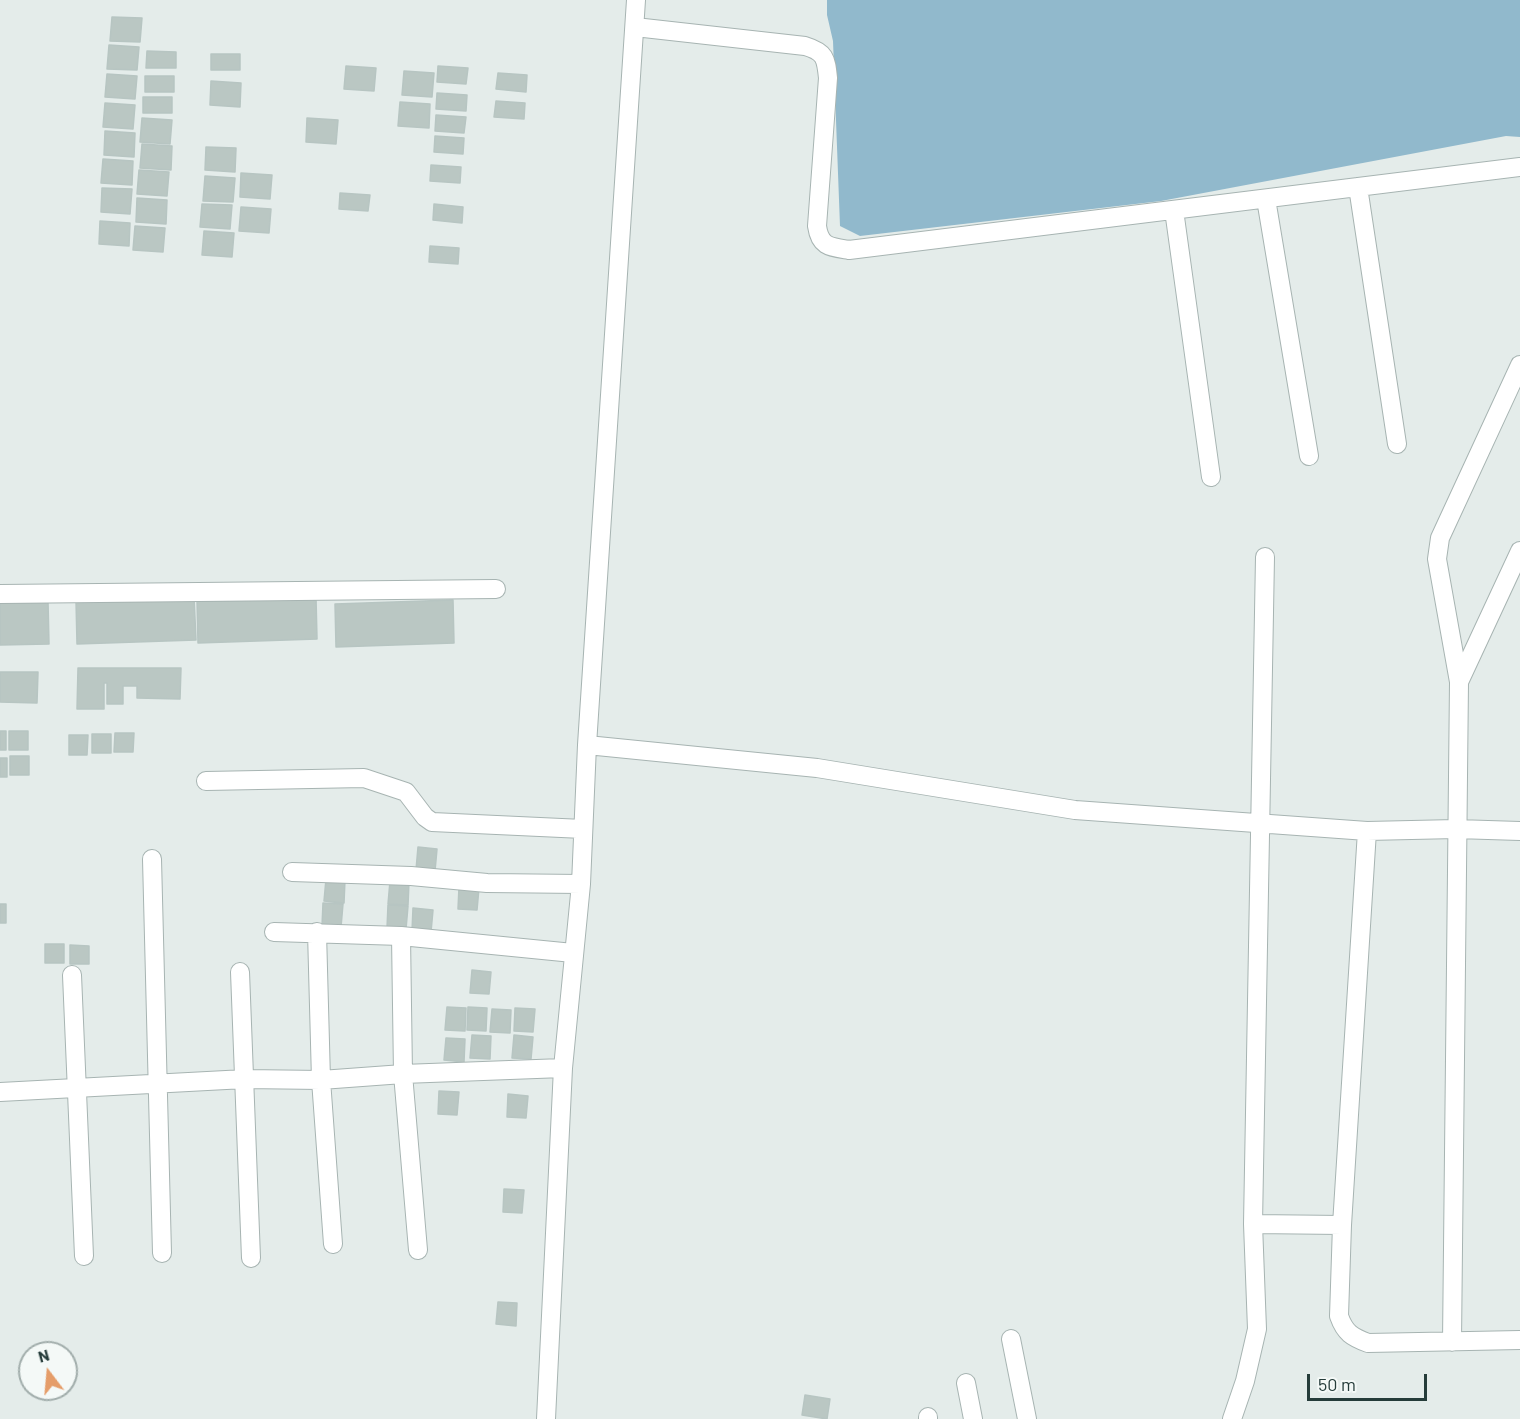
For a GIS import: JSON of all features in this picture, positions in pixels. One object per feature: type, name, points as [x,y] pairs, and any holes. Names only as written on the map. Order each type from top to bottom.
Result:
[{"type":"street","points":[[546,1419],[563,1068],[580,884],[587,745],[636,0]]},
{"type":"street","points":[[635,27],[805,45],[818,50],[827,61],[828,78],[817,226],[819,237],[828,247],[849,250],[1520,167]]},
{"type":"street","points":[[1358,188],[1397,444]]},
{"type":"street","points":[[1266,199],[1309,456]]},
{"type":"street","points":[[1174,210],[1210,477]]},
{"type":"street","points":[[1452,1342],[1459,682],[1437,559],[1440,538],[1520,365]]},
{"type":"street","points":[[1459,682],[1520,551]]},
{"type":"street","points":[[1232,1419],[1245,1382],[1257,1329],[1253,1224],[1265,557]]},
{"type":"street","points":[[0,594],[496,589]]},
{"type":"street","points":[[587,745],[817,768],[1076,810],[1367,831],[1456,829],[1520,831]]},
{"type":"street","points":[[206,781],[364,778],[406,792],[424,817],[432,822],[583,830]]},
{"type":"street","points":[[1367,831],[1342,1225],[1339,1316],[1343,1328],[1352,1337],[1368,1343],[1520,1340]]},
{"type":"street","points":[[152,859],[162,1253]]},
{"type":"street","points":[[292,872],[411,876],[487,884],[580,884]]},
{"type":"street","points":[[274,932],[401,936],[573,954]]},
{"type":"street","points":[[317,932],[321,1080],[333,1244]]},
{"type":"street","points":[[401,936],[403,1074],[418,1250]]},
{"type":"street","points":[[240,972],[251,1258]]},
{"type":"street","points":[[72,975],[84,1256]]},
{"type":"street","points":[[0,1092],[245,1079],[321,1080],[403,1074],[563,1068]]},
{"type":"street","points":[[1253,1224],[1342,1225]]},
{"type":"street","points":[[1011,1339],[1027,1419]]},
{"type":"street","points":[[966,1383],[973,1419]]},
{"type":"water","points":[[827,0],[1520,0],[1520,137],[1506,136],[1161,201],[860,236],[840,226],[833,41],[827,15]]},
{"type":"building","points":[[112,17],[142,18],[140,42],[110,41]]},
{"type":"building","points":[[109,45],[139,47],[137,70],[107,69]]},
{"type":"building","points":[[147,51],[176,52],[176,68],[146,68]]},
{"type":"building","points":[[211,54],[240,54],[240,70],[211,70]]},
{"type":"building","points":[[346,66],[376,68],[374,91],[344,89]]},
{"type":"building","points":[[438,66],[468,68],[466,84],[437,82]]},
{"type":"building","points":[[404,71],[434,73],[432,97],[402,95]]},
{"type":"building","points":[[498,73],[527,75],[526,92],[496,89]]},
{"type":"building","points":[[107,74],[137,76],[135,99],[105,97]]},
{"type":"building","points":[[145,76],[174,76],[174,92],[145,92]]},
{"type":"building","points":[[211,81],[241,83],[240,107],[210,105]]},
{"type":"building","points":[[437,93],[467,95],[466,111],[436,109]]},
{"type":"building","points":[[143,97],[172,97],[172,113],[143,113]]},
{"type":"building","points":[[496,101],[525,103],[524,119],[494,117]]},
{"type":"building","points":[[400,102],[430,104],[429,128],[398,126]]},
{"type":"building","points":[[105,103],[135,105],[133,129],[103,127]]},
{"type":"building","points":[[436,115],[466,117],[464,133],[435,131]]},
{"type":"building","points":[[142,118],[172,120],[170,144],[140,142]]},
{"type":"building","points":[[307,118],[338,120],[336,144],[306,142]]},
{"type":"building","points":[[105,131],[135,133],[134,157],[104,155]]},
{"type":"building","points":[[435,136],[464,138],[463,154],[434,152]]},
{"type":"building","points":[[142,144],[172,146],[171,170],[140,168]]},
{"type":"building","points":[[206,147],[236,148],[235,172],[205,170]]},
{"type":"building","points":[[103,159],[133,161],[132,185],[101,183]]},
{"type":"building","points":[[431,165],[461,167],[460,183],[430,181]]},
{"type":"building","points":[[139,170],[169,172],[167,196],[137,194]]},
{"type":"building","points":[[241,173],[272,175],[270,199],[240,197]]},
{"type":"building","points":[[205,176],[235,178],[233,202],[203,201]]},
{"type":"building","points":[[102,188],[132,189],[130,214],[101,212]]},
{"type":"building","points":[[340,193],[370,195],[368,211],[339,209]]},
{"type":"building","points":[[137,198],[167,200],[166,224],[136,222]]},
{"type":"building","points":[[202,204],[232,205],[230,229],[200,227]]},
{"type":"building","points":[[434,204],[463,207],[462,223],[433,220]]},
{"type":"building","points":[[241,207],[271,209],[269,233],[239,231]]},
{"type":"building","points":[[100,221],[130,223],[129,246],[99,244]]},
{"type":"building","points":[[135,226],[165,228],[163,252],[133,250]]},
{"type":"building","points":[[204,231],[234,233],[232,257],[202,255]]},
{"type":"building","points":[[430,246],[459,248],[458,264],[429,262]]},
{"type":"building","points":[[194,597],[196,640],[77,644],[76,601]]},
{"type":"building","points":[[316,597],[317,639],[198,643],[197,600]]},
{"type":"building","points":[[453,600],[454,643],[336,647],[335,604]]},
{"type":"building","points":[[48,601],[49,644],[0,645],[0,602]]},
{"type":"building","points":[[78,668],[181,668],[180,699],[137,698],[137,686],[123,686],[123,704],[107,704],[107,683],[104,683],[104,709],[77,709]]},
{"type":"building","points":[[0,672],[38,672],[37,703],[0,702]]},
{"type":"building","points":[[0,731],[6,731],[6,750],[0,750]]},
{"type":"building","points":[[9,731],[28,731],[28,750],[9,750]]},
{"type":"building","points":[[115,733],[134,733],[133,752],[114,752]]},
{"type":"building","points":[[92,734],[111,734],[111,753],[92,753]]},
{"type":"building","points":[[69,735],[88,735],[87,755],[69,755]]},
{"type":"building","points":[[10,756],[29,756],[29,775],[10,775]]},
{"type":"building","points":[[0,758],[7,758],[7,777],[0,777]]},
{"type":"building","points":[[418,847],[437,849],[435,871],[416,870]]},
{"type":"building","points":[[326,879],[345,880],[344,903],[324,901]]},
{"type":"building","points":[[390,881],[409,882],[408,905],[388,904]]},
{"type":"building","points":[[459,887],[479,888],[477,910],[458,909]]},
{"type":"building","points":[[323,903],[343,904],[341,927],[322,926]]},
{"type":"building","points":[[0,904],[6,904],[6,923],[0,923]]},
{"type":"building","points":[[388,905],[408,906],[406,929],[387,928]]},
{"type":"building","points":[[413,908],[433,910],[431,932],[412,931]]},
{"type":"building","points":[[45,944],[64,944],[64,963],[45,963]]},
{"type":"building","points":[[70,945],[89,946],[89,964],[70,964]]},
{"type":"building","points":[[472,970],[491,972],[489,994],[470,993]]},
{"type":"building","points":[[447,1007],[466,1008],[465,1031],[445,1030]]},
{"type":"building","points":[[468,1007],[487,1008],[486,1031],[467,1030]]},
{"type":"building","points":[[515,1008],[535,1009],[533,1032],[514,1031]]},
{"type":"building","points":[[492,1009],[511,1010],[510,1033],[490,1032]]},
{"type":"building","points":[[472,1035],[491,1036],[490,1059],[470,1058]]},
{"type":"building","points":[[514,1035],[533,1037],[531,1059],[512,1058]]},
{"type":"building","points":[[446,1038],[465,1039],[464,1062],[444,1060]]},
{"type":"building","points":[[439,1091],[459,1092],[457,1115],[438,1114]]},
{"type":"building","points":[[508,1094],[528,1096],[526,1118],[507,1117]]},
{"type":"building","points":[[504,1189],[524,1190],[522,1213],[503,1212]]},
{"type":"building","points":[[498,1302],[517,1303],[516,1326],[496,1324]]},
{"type":"building","points":[[805,1395],[830,1399],[827,1419],[802,1415]]}]
